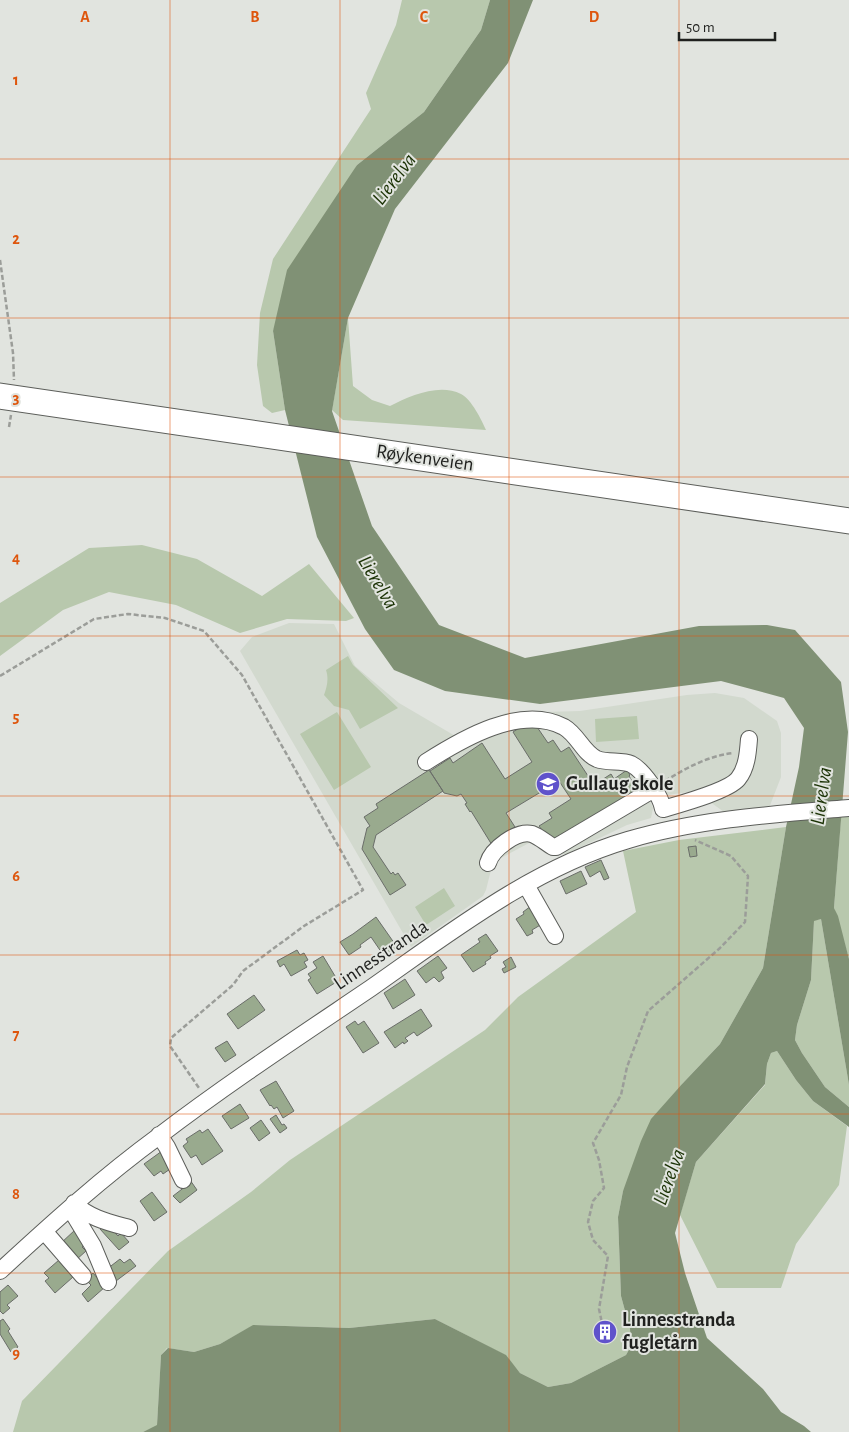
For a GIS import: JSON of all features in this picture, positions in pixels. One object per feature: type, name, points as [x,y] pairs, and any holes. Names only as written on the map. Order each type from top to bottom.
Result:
[{"type":"highway","name":"Røykenveien","points":[[7,397],[849,521]]},
{"type":"street","points":[[426,762],[471,735],[493,728],[532,720],[551,722],[569,730],[590,755],[598,760],[630,763],[640,771],[654,788],[662,802],[663,809],[728,786],[738,780],[746,762],[748,745]]},
{"type":"street","points":[[488,863],[495,851],[511,839],[522,834],[534,835],[556,847],[654,788]]},
{"type":"street","name":"Linnesstranda","points":[[0,1271],[72,1206],[159,1135],[437,942],[506,896],[526,885],[588,854],[627,840],[683,826],[848,808]]},
{"type":"street","points":[[526,885],[555,936]]},
{"type":"street","points":[[159,1135],[183,1180]]},
{"type":"street","points":[[72,1206],[91,1215],[129,1228]]},
{"type":"street","points":[[72,1206],[108,1282]]},
{"type":"street","points":[[44,1231],[83,1276]]},
{"type":"path","points":[[0,260],[13,353],[7,397],[9,427]]},
{"type":"path","points":[[0,676],[94,619],[128,614],[165,618],[204,631],[242,674],[363,890],[304,926],[243,971],[234,985],[171,1038],[170,1046],[208,1101]]},
{"type":"path","points":[[654,788],[690,766],[748,745]]},
{"type":"path","points":[[603,1328],[599,1309],[608,1256],[593,1240],[588,1222],[593,1201],[604,1188],[599,1160],[593,1143],[621,1095],[627,1066],[648,1011],[720,948],[745,922],[748,876],[731,856],[692,838]]},
{"type":"shaded area","points":[[402,0],[490,0],[481,30],[424,112],[357,165],[273,331],[285,410],[272,413],[263,406],[257,365],[260,313],[273,259],[371,109],[366,93],[396,25]]},
{"type":"shaded area","points":[[348,318],[353,386],[372,400],[390,406],[425,392],[434,390],[452,391],[461,394],[469,401],[486,430],[343,420],[332,410]]},
{"type":"shaded area","points":[[142,545],[197,559],[262,596],[309,564],[354,618],[346,621],[287,619],[240,633],[176,605],[109,592],[63,610],[0,656],[0,603],[89,548]]},
{"type":"shaded area","name":"Gullaug skole","points":[[289,623],[334,624],[355,666],[399,703],[457,737],[506,713],[580,711],[687,695],[715,693],[744,698],[777,721],[781,733],[781,777],[769,808],[724,812],[695,791],[668,795],[663,792],[649,799],[653,808],[651,818],[627,825],[566,854],[558,854],[541,843],[529,843],[501,858],[494,858],[483,896],[411,947],[240,651],[252,637]]},
{"type":"shaded area","points":[[348,656],[353,665],[398,708],[360,729],[349,710],[334,706],[324,695],[327,683],[326,670]]},
{"type":"shaded area","points":[[337,712],[371,767],[334,790],[300,734]]},
{"type":"shaded area","points":[[637,716],[639,739],[596,742],[595,719]]},
{"type":"shaded area","points":[[849,816],[849,959],[834,908],[841,817]]},
{"type":"shaded area","points":[[786,827],[763,968],[720,1044],[683,1083],[623,1191],[618,1217],[621,1296],[630,1329],[631,1346],[626,1355],[571,1383],[548,1387],[520,1373],[505,1355],[435,1319],[349,1328],[254,1325],[220,1344],[194,1352],[167,1348],[161,1355],[157,1426],[143,1432],[13,1432],[22,1401],[168,1251],[251,1192],[290,1160],[485,1030],[518,997],[636,912],[623,851],[679,840]]},
{"type":"shaded area","points":[[444,888],[455,906],[426,925],[415,907]]},
{"type":"shaded area","points":[[821,919],[849,1085],[849,1107],[825,1087],[795,1040],[797,1025],[811,980],[814,920]]},
{"type":"shaded area","points":[[777,1051],[796,1080],[813,1101],[847,1126],[839,1185],[796,1244],[781,1288],[717,1288],[680,1215],[696,1162],[765,1085],[767,1064],[771,1053]]},
{"type":"water","name":"Lierelva","points":[[490,0],[533,0],[508,63],[395,209],[348,318],[332,411],[372,526],[439,625],[525,658],[699,626],[767,625],[795,630],[841,682],[848,732],[834,908],[838,916],[849,959],[849,1085],[821,919],[814,921],[811,980],[797,1025],[795,1040],[825,1087],[849,1107],[849,1127],[813,1101],[796,1080],[777,1051],[771,1053],[767,1064],[765,1084],[696,1162],[675,1233],[685,1273],[707,1338],[763,1389],[781,1412],[811,1432],[143,1432],[157,1425],[161,1355],[168,1348],[194,1352],[220,1344],[253,1325],[349,1328],[435,1319],[506,1355],[520,1373],[548,1387],[571,1383],[626,1355],[631,1346],[630,1329],[621,1296],[618,1217],[623,1191],[651,1119],[720,1044],[763,968],[786,827],[799,767],[804,728],[784,698],[721,681],[540,704],[445,691],[394,670],[365,629],[317,537],[285,410],[273,331],[287,270],[357,165],[424,112],[481,30]]},
{"type":"building","points":[[528,722],[535,724],[548,743],[553,740],[561,752],[569,747],[594,785],[611,774],[614,779],[627,770],[638,791],[553,845],[539,826],[552,818],[549,813],[571,799],[559,781],[506,813],[515,827],[492,845],[465,804],[467,803],[461,794],[457,796],[444,793],[430,771],[450,758],[453,763],[482,743],[505,779],[532,762],[513,732]]},
{"type":"building","points":[[429,770],[443,791],[376,835],[373,847],[391,874],[393,872],[395,875],[398,873],[406,885],[390,895],[362,849],[367,828],[370,826],[364,817],[378,808],[376,804]]},
{"type":"building","points":[[696,846],[697,856],[690,857],[688,847]]},
{"type":"building","points":[[601,860],[609,878],[604,880],[600,871],[590,877],[585,867]]},
{"type":"building","points":[[581,871],[587,884],[566,894],[560,881]]},
{"type":"building","points":[[531,906],[542,924],[532,930],[533,933],[527,936],[516,919]]},
{"type":"building","points":[[376,917],[397,947],[384,956],[371,937],[349,955],[340,942]]},
{"type":"building","points":[[486,934],[498,951],[490,956],[491,958],[485,962],[486,964],[473,972],[461,955],[480,942],[478,939]]},
{"type":"building","points":[[297,950],[300,955],[304,953],[308,960],[304,962],[307,967],[291,976],[284,964],[280,967],[277,961]]},
{"type":"building","points":[[323,956],[338,981],[317,994],[308,980],[311,978],[308,974],[317,968],[313,962]]},
{"type":"building","points":[[438,956],[447,968],[441,972],[444,978],[439,982],[434,977],[426,983],[417,971]]},
{"type":"building","points":[[511,957],[516,967],[504,973],[502,969],[506,967],[503,962]]},
{"type":"building","points":[[405,979],[415,995],[393,1009],[384,993]]},
{"type":"building","points":[[254,995],[265,1010],[238,1029],[227,1014]]},
{"type":"building","points":[[421,1009],[432,1026],[417,1036],[414,1032],[405,1038],[408,1041],[395,1048],[384,1032]]},
{"type":"building","points":[[355,1021],[358,1025],[364,1021],[379,1043],[363,1053],[346,1027]]},
{"type":"building","points":[[227,1041],[236,1055],[225,1062],[215,1048]]},
{"type":"building","points":[[276,1081],[294,1111],[283,1118],[277,1107],[274,1109],[270,1106],[260,1090]]},
{"type":"building","points":[[240,1104],[249,1118],[231,1129],[222,1116]]},
{"type":"building","points":[[276,1115],[282,1125],[284,1124],[287,1128],[280,1133],[270,1119]]},
{"type":"building","points":[[261,1120],[270,1133],[259,1141],[250,1128]]},
{"type":"building","points":[[208,1129],[223,1151],[202,1165],[196,1155],[191,1158],[183,1146],[188,1142],[186,1139],[200,1130],[202,1133]]},
{"type":"building","points":[[162,1151],[173,1167],[163,1174],[161,1171],[154,1176],[144,1164]]},
{"type":"building","points":[[190,1180],[197,1190],[180,1203],[173,1196],[186,1186]]},
{"type":"building","points":[[152,1192],[167,1212],[154,1221],[140,1201]]},
{"type":"building","points":[[106,1223],[118,1236],[121,1233],[129,1242],[119,1250],[100,1229]]},
{"type":"building","points":[[75,1230],[87,1243],[82,1247],[86,1251],[76,1260],[61,1243]]},
{"type":"building","points":[[120,1259],[124,1263],[130,1259],[136,1266],[116,1281],[107,1269]]},
{"type":"building","points":[[59,1260],[73,1277],[55,1293],[45,1281],[49,1278],[44,1273]]},
{"type":"building","points":[[93,1273],[105,1287],[88,1302],[82,1294],[91,1285],[86,1280]]},
{"type":"building","points":[[8,1285],[18,1296],[7,1305],[10,1308],[3,1314],[0,1311],[0,1292]]},
{"type":"building","points":[[3,1319],[18,1347],[11,1352],[0,1334],[0,1321]]},
{"type":"building","name":"Linnesstranda fugletårn","points":[[608,1326],[611,1335],[602,1338],[599,1329]]},
{"type":"place","name":"Gullaug skole","points":[[548,784]]},
{"type":"place","name":"Linnesstranda fugletårn","points":[[605,1332]]}]
